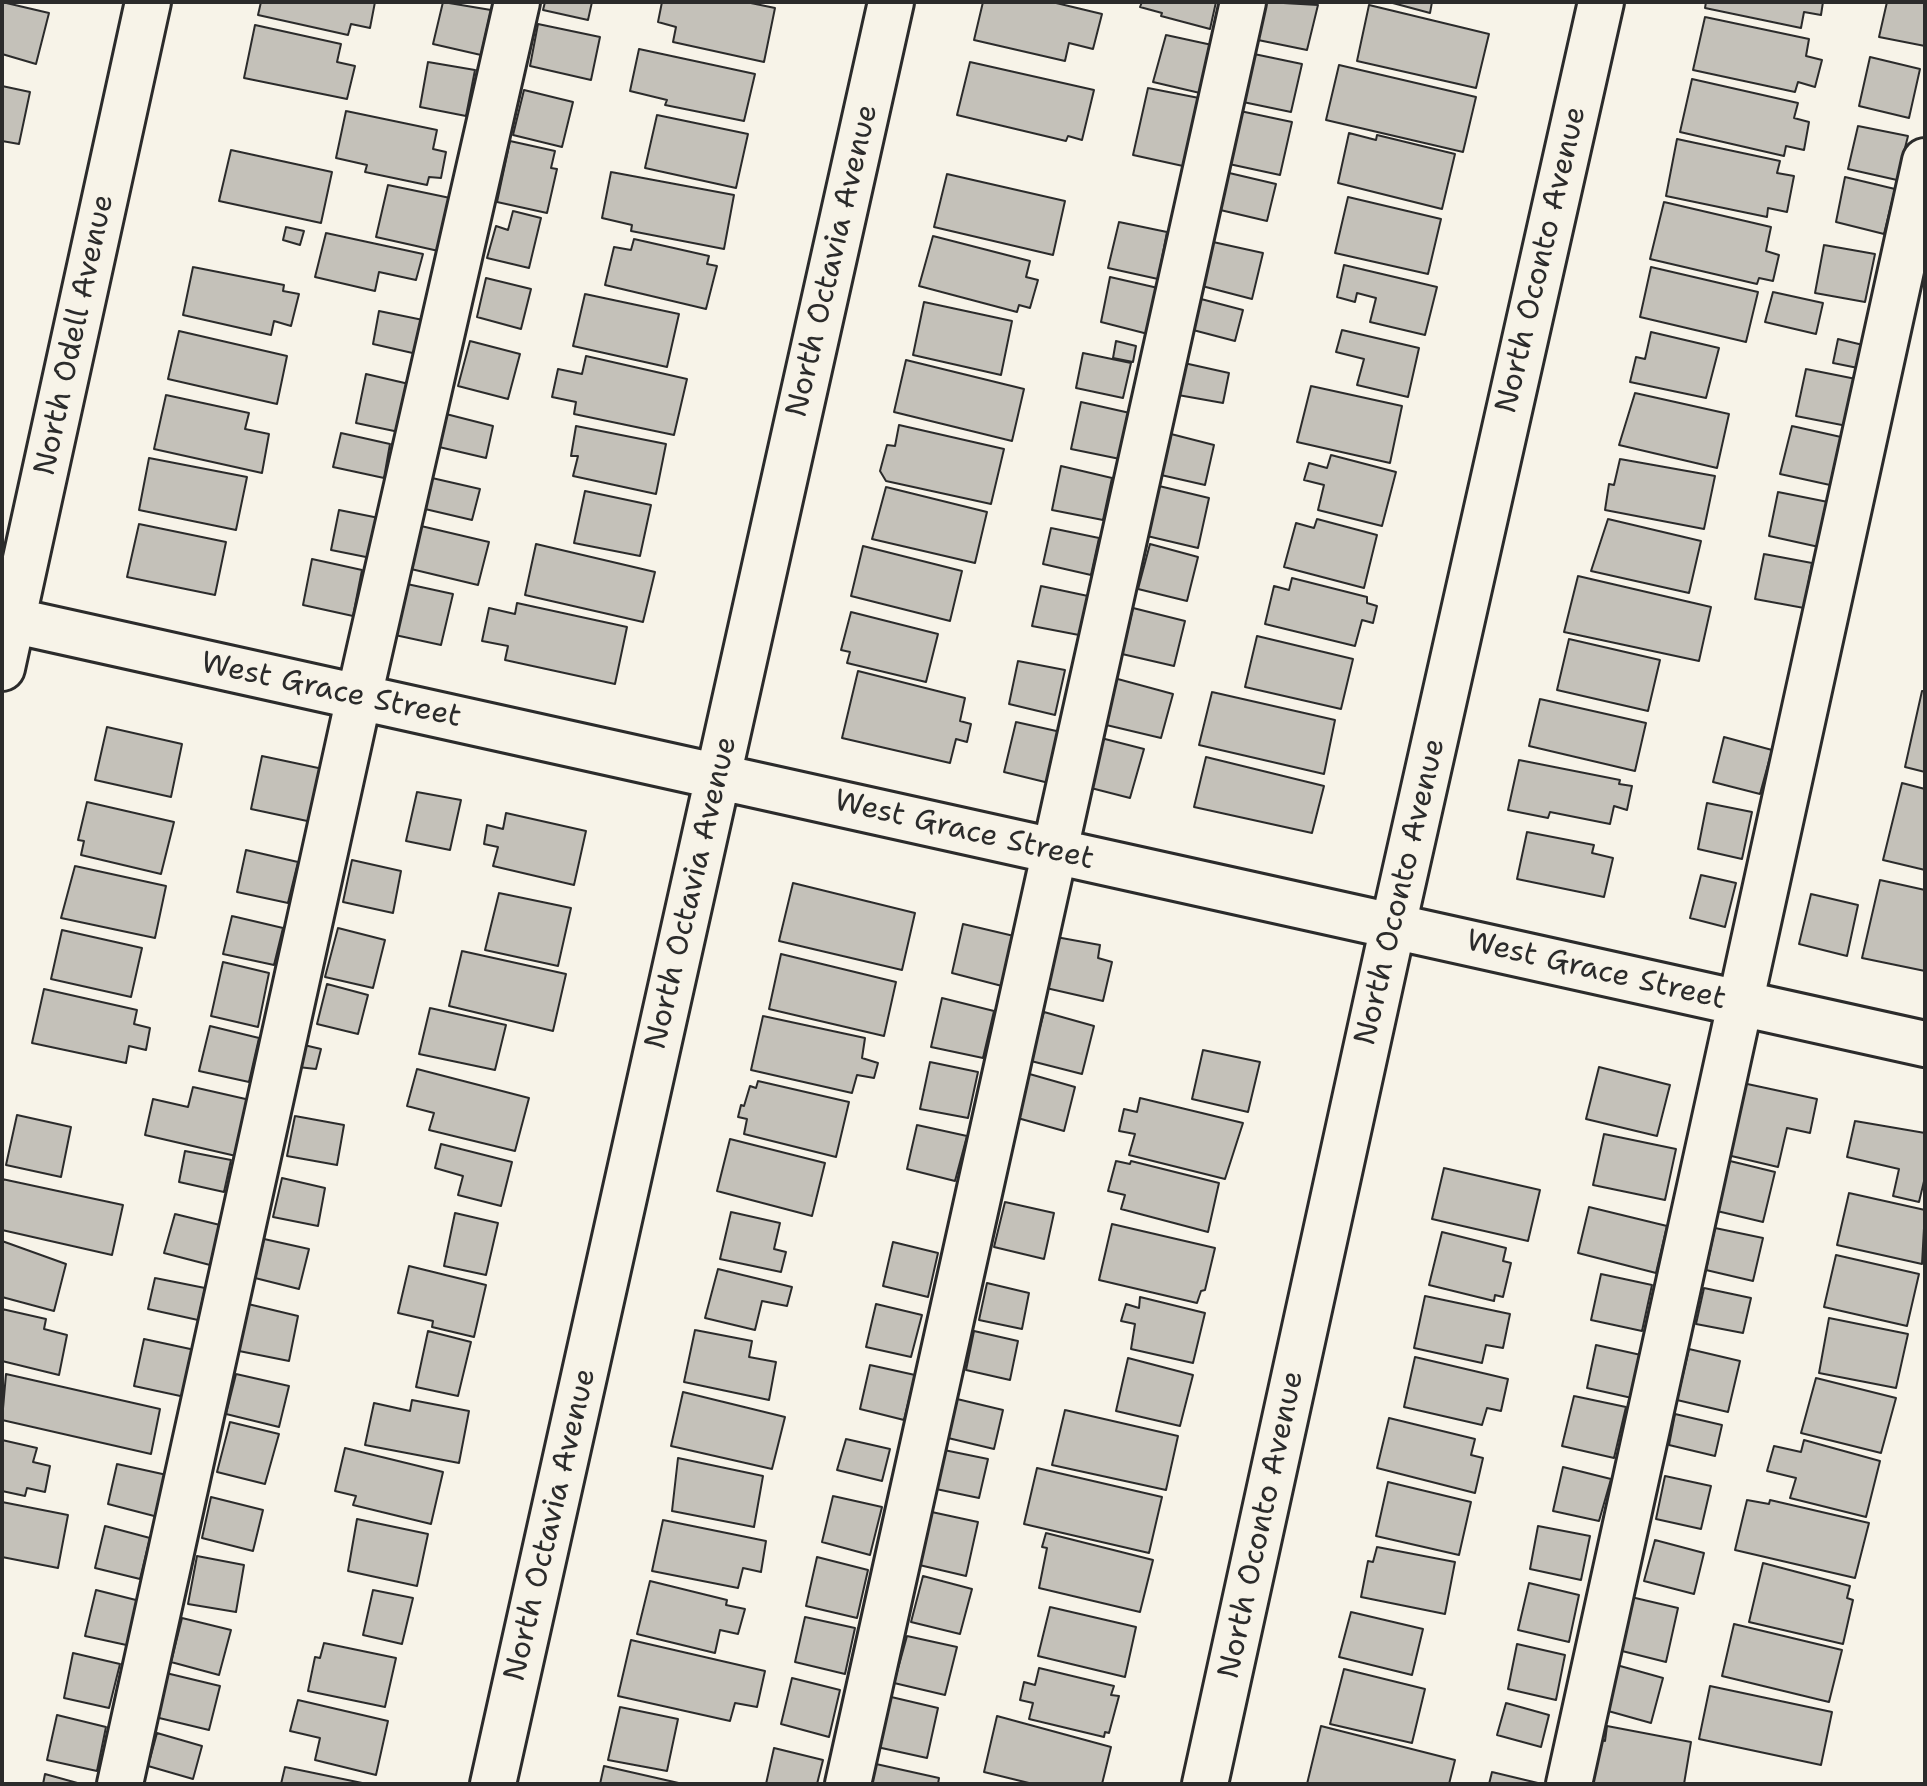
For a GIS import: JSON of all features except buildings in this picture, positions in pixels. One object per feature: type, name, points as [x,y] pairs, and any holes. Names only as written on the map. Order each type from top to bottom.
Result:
[{"type":"street","name":"North Odell Avenue","points":[[2,668],[7,619],[148,2]]},
{"type":"street","points":[[120,1784],[359,697],[517,2]]},
{"type":"street","name":"North Octavia Avenue","points":[[493,1784],[891,2]]},
{"type":"street","points":[[848,1784],[1243,2]]},
{"type":"street","name":"North Oconto Avenue","points":[[1205,1784],[1393,926],[1601,2]]},
{"type":"street","points":[[1569,1784],[1925,161]]},
{"type":"street","name":"West Grace Street","points":[[7,619],[1925,1044]]}]
